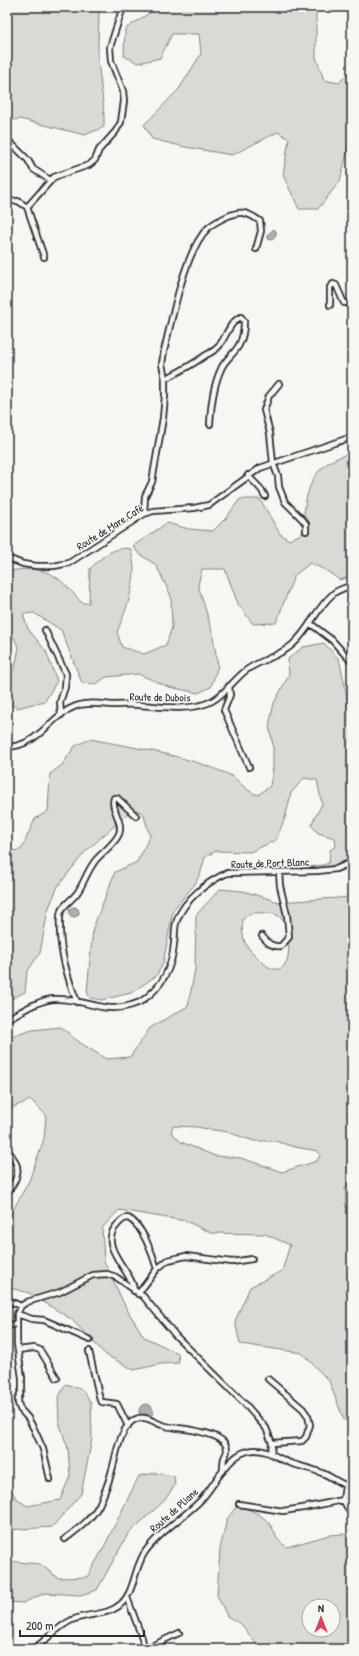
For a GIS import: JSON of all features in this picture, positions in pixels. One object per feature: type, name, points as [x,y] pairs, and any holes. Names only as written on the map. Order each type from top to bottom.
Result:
[{"type":"street","points":[[27,207],[54,177],[89,164],[95,160],[99,150],[116,131],[121,122],[124,110],[124,96],[111,61],[110,47],[123,7]]},
{"type":"street","points":[[7,139],[28,160],[33,169],[50,180]]},
{"type":"street","points":[[7,201],[18,201],[27,207],[44,258]]},
{"type":"street","points":[[144,514],[145,496],[152,482],[163,418],[165,379],[162,364],[164,351],[184,273],[198,240],[208,228],[220,220],[237,212],[250,213],[260,221],[261,231],[256,249]]},
{"type":"street","points":[[330,305],[330,287],[333,284],[336,286],[344,303],[349,303],[352,301]]},
{"type":"street","points":[[165,379],[181,372],[217,348],[227,335],[230,326],[241,317],[244,321],[244,332],[240,345],[223,365],[217,378],[211,403],[210,424]]},
{"type":"street","points":[[279,384],[269,396],[264,410],[270,433],[273,463],[279,486],[286,502],[304,520],[306,531]]},
{"type":"street","name":"Route de Mare Café","points":[[7,558],[23,564],[37,566],[54,566],[69,563],[144,514],[153,511],[194,508],[209,505],[248,475],[273,463],[352,437]]},
{"type":"street","points":[[248,475],[254,483],[262,488],[265,496]]},
{"type":"street","name":"Route de Dubois","points":[[7,747],[27,743],[40,735],[62,715],[75,706],[84,704],[191,708],[206,704],[220,695],[245,670],[284,651],[293,644],[334,592],[352,585]]},
{"type":"street","points":[[310,624],[332,640],[349,659]]},
{"type":"street","points":[[45,630],[66,674],[66,682],[60,702],[62,715]]},
{"type":"street","points":[[229,686],[230,695],[224,710],[249,767]]},
{"type":"street","points":[[77,1002],[63,960],[60,922],[61,912],[74,897],[88,870],[119,834],[120,826],[113,801],[114,798],[117,798],[136,816]]},
{"type":"street","name":"Route de Port Blanc","points":[[7,1018],[39,1003],[54,998],[102,1008],[122,1008],[142,1002],[160,986],[168,971],[174,949],[176,922],[181,910],[190,900],[215,879],[227,873],[317,871],[336,869],[352,862]]},
{"type":"street","points":[[262,936],[274,947],[281,946],[289,937],[279,872]]},
{"type":"street","points":[[7,1150],[14,1158],[18,1167],[18,1174],[14,1184],[7,1193]]},
{"type":"street","points":[[136,1292],[118,1260],[112,1244],[113,1230],[123,1219],[128,1218],[136,1223],[153,1256],[157,1269]]},
{"type":"street","points":[[136,1292],[157,1269],[168,1260],[186,1256],[232,1262],[252,1259]]},
{"type":"street","points":[[50,1479],[43,1449],[28,1418],[20,1409],[18,1403],[22,1389],[22,1378],[18,1350],[16,1323],[17,1314],[21,1306],[28,1302],[60,1292],[93,1275],[107,1274],[116,1276],[143,1296],[176,1336],[240,1399],[266,1428],[272,1443],[271,1454]]},
{"type":"street","points":[[7,1300],[21,1306]]},
{"type":"street","points":[[17,1314],[32,1320],[44,1320],[90,1340]]},
{"type":"street","points":[[7,1327],[16,1323]]},
{"type":"street","points":[[18,1350],[34,1348],[40,1350],[57,1378]]},
{"type":"street","points":[[89,1351],[100,1401],[117,1404],[128,1426]]},
{"type":"street","points":[[268,1379],[303,1409],[310,1421],[305,1440],[299,1442],[272,1443]]},
{"type":"street","points":[[65,1539],[87,1522],[99,1505],[112,1471],[118,1445],[128,1426],[135,1419],[143,1418],[162,1424],[191,1429],[215,1436],[224,1443],[227,1451],[223,1460],[223,1471]]},
{"type":"street","name":"Route de Pliane","points":[[127,1597],[137,1567],[144,1553],[154,1541],[200,1501],[233,1460],[247,1450],[263,1450],[291,1463],[320,1472],[349,1487]]},
{"type":"street","points":[[343,1500],[349,1487]]},
{"type":"street","points":[[239,1504],[283,1511],[343,1500]]},
{"type":"street","points":[[343,1500],[352,1515]]},
{"type":"street","points":[[34,1649],[63,1624],[74,1619],[113,1609],[127,1597],[145,1649],[179,1633]]},
{"type":"shaded area","points":[[7,7],[99,7],[98,60],[104,127],[85,135],[20,119],[7,121]]},
{"type":"shaded area","points":[[190,7],[316,7],[316,57],[324,80],[339,83],[352,69],[352,134],[340,181],[318,209],[299,209],[283,175],[289,139],[278,132],[232,155],[185,147],[152,139],[144,125],[179,89],[201,54],[199,34],[172,34],[160,58],[138,63],[124,56],[125,29],[154,10]]},
{"type":"shaded area","points":[[274,229],[276,231],[276,235],[274,238],[269,240],[267,235]]},
{"type":"shaded area","points":[[352,452],[352,576],[340,580],[325,570],[310,563],[294,576],[276,623],[253,624],[238,604],[225,569],[202,569],[198,585],[212,631],[218,666],[211,687],[198,693],[169,687],[138,674],[106,677],[96,684],[82,683],[61,630],[34,613],[23,614],[28,629],[46,651],[57,681],[45,701],[17,708],[7,702],[7,678],[15,667],[19,648],[7,625],[7,572],[30,569],[43,571],[53,575],[61,581],[82,603],[89,603],[90,569],[108,553],[119,549],[131,549],[134,571],[132,587],[126,610],[117,632],[122,647],[144,654],[166,645],[172,627],[171,596],[156,565],[138,553],[133,546],[167,523],[189,529],[213,531],[226,518],[240,499],[260,499],[280,534],[289,540],[303,533],[307,494],[315,477],[329,462]]},
{"type":"shaded area","points":[[324,643],[339,659],[352,724],[349,778],[352,789],[352,858],[331,866],[303,870],[303,868],[329,863],[330,850],[336,846],[335,838],[318,833],[311,825],[322,804],[317,780],[304,778],[291,793],[286,815],[276,840],[250,852],[216,851],[205,857],[201,872],[195,884],[173,910],[163,964],[156,976],[131,993],[102,1000],[90,998],[87,992],[93,928],[115,872],[137,862],[150,836],[143,813],[133,809],[85,852],[58,886],[48,910],[40,953],[27,972],[25,992],[7,1001],[7,851],[21,850],[35,819],[48,811],[50,774],[62,765],[75,746],[90,739],[143,749],[211,767],[228,774],[253,793],[258,795],[270,786],[273,768],[273,745],[269,726],[274,703],[289,675],[288,659],[303,647]]},
{"type":"shaded area","points":[[220,889],[243,891],[279,902],[352,897],[352,1183],[345,1187],[346,1206],[352,1210],[352,1424],[344,1420],[329,1381],[302,1353],[240,1344],[235,1321],[250,1287],[282,1271],[290,1245],[265,1234],[211,1233],[186,1221],[119,1210],[102,1228],[104,1261],[126,1308],[144,1337],[178,1353],[179,1363],[161,1364],[134,1370],[106,1355],[71,1319],[29,1293],[7,1287],[7,1221],[29,1181],[44,1139],[46,1115],[31,1100],[13,1107],[9,1113],[7,1157],[7,1038],[32,1030],[61,1027],[79,1042],[106,1059],[130,1057],[150,1028],[188,1006],[195,969],[196,915]],"holes":[[[251,913],[275,914],[281,918],[284,923],[287,930],[289,948],[288,957],[285,964],[281,968],[274,969],[266,965],[245,943],[242,930],[243,919]],[[173,1126],[196,1127],[227,1132],[254,1141],[275,1141],[295,1147],[318,1151],[320,1155],[317,1161],[282,1172],[241,1158],[215,1156],[181,1142],[171,1132]]]},
{"type":"shaded area","points":[[72,907],[76,907],[78,908],[78,916],[72,917],[69,914],[69,910]]},
{"type":"shaded area","points":[[66,1384],[83,1390],[91,1403],[92,1439],[81,1494],[52,1527],[7,1530],[7,1480],[15,1497],[27,1506],[60,1500],[70,1476],[68,1449],[59,1422],[58,1398]]},
{"type":"shaded area","points":[[146,1404],[151,1406],[153,1411],[151,1416],[146,1418],[141,1416],[139,1411],[141,1406]]},
{"type":"shaded area","points":[[156,1473],[174,1476],[175,1485],[164,1501],[128,1534],[97,1590],[80,1595],[45,1593],[23,1603],[7,1602],[7,1561],[40,1564],[58,1578],[87,1577],[103,1549],[139,1476]]},
{"type":"shaded area","points":[[236,1507],[255,1512],[264,1518],[271,1526],[278,1540],[287,1547],[329,1535],[344,1534],[351,1540],[352,1649],[260,1649],[242,1625],[227,1616],[217,1595],[220,1549],[227,1519]]}]
